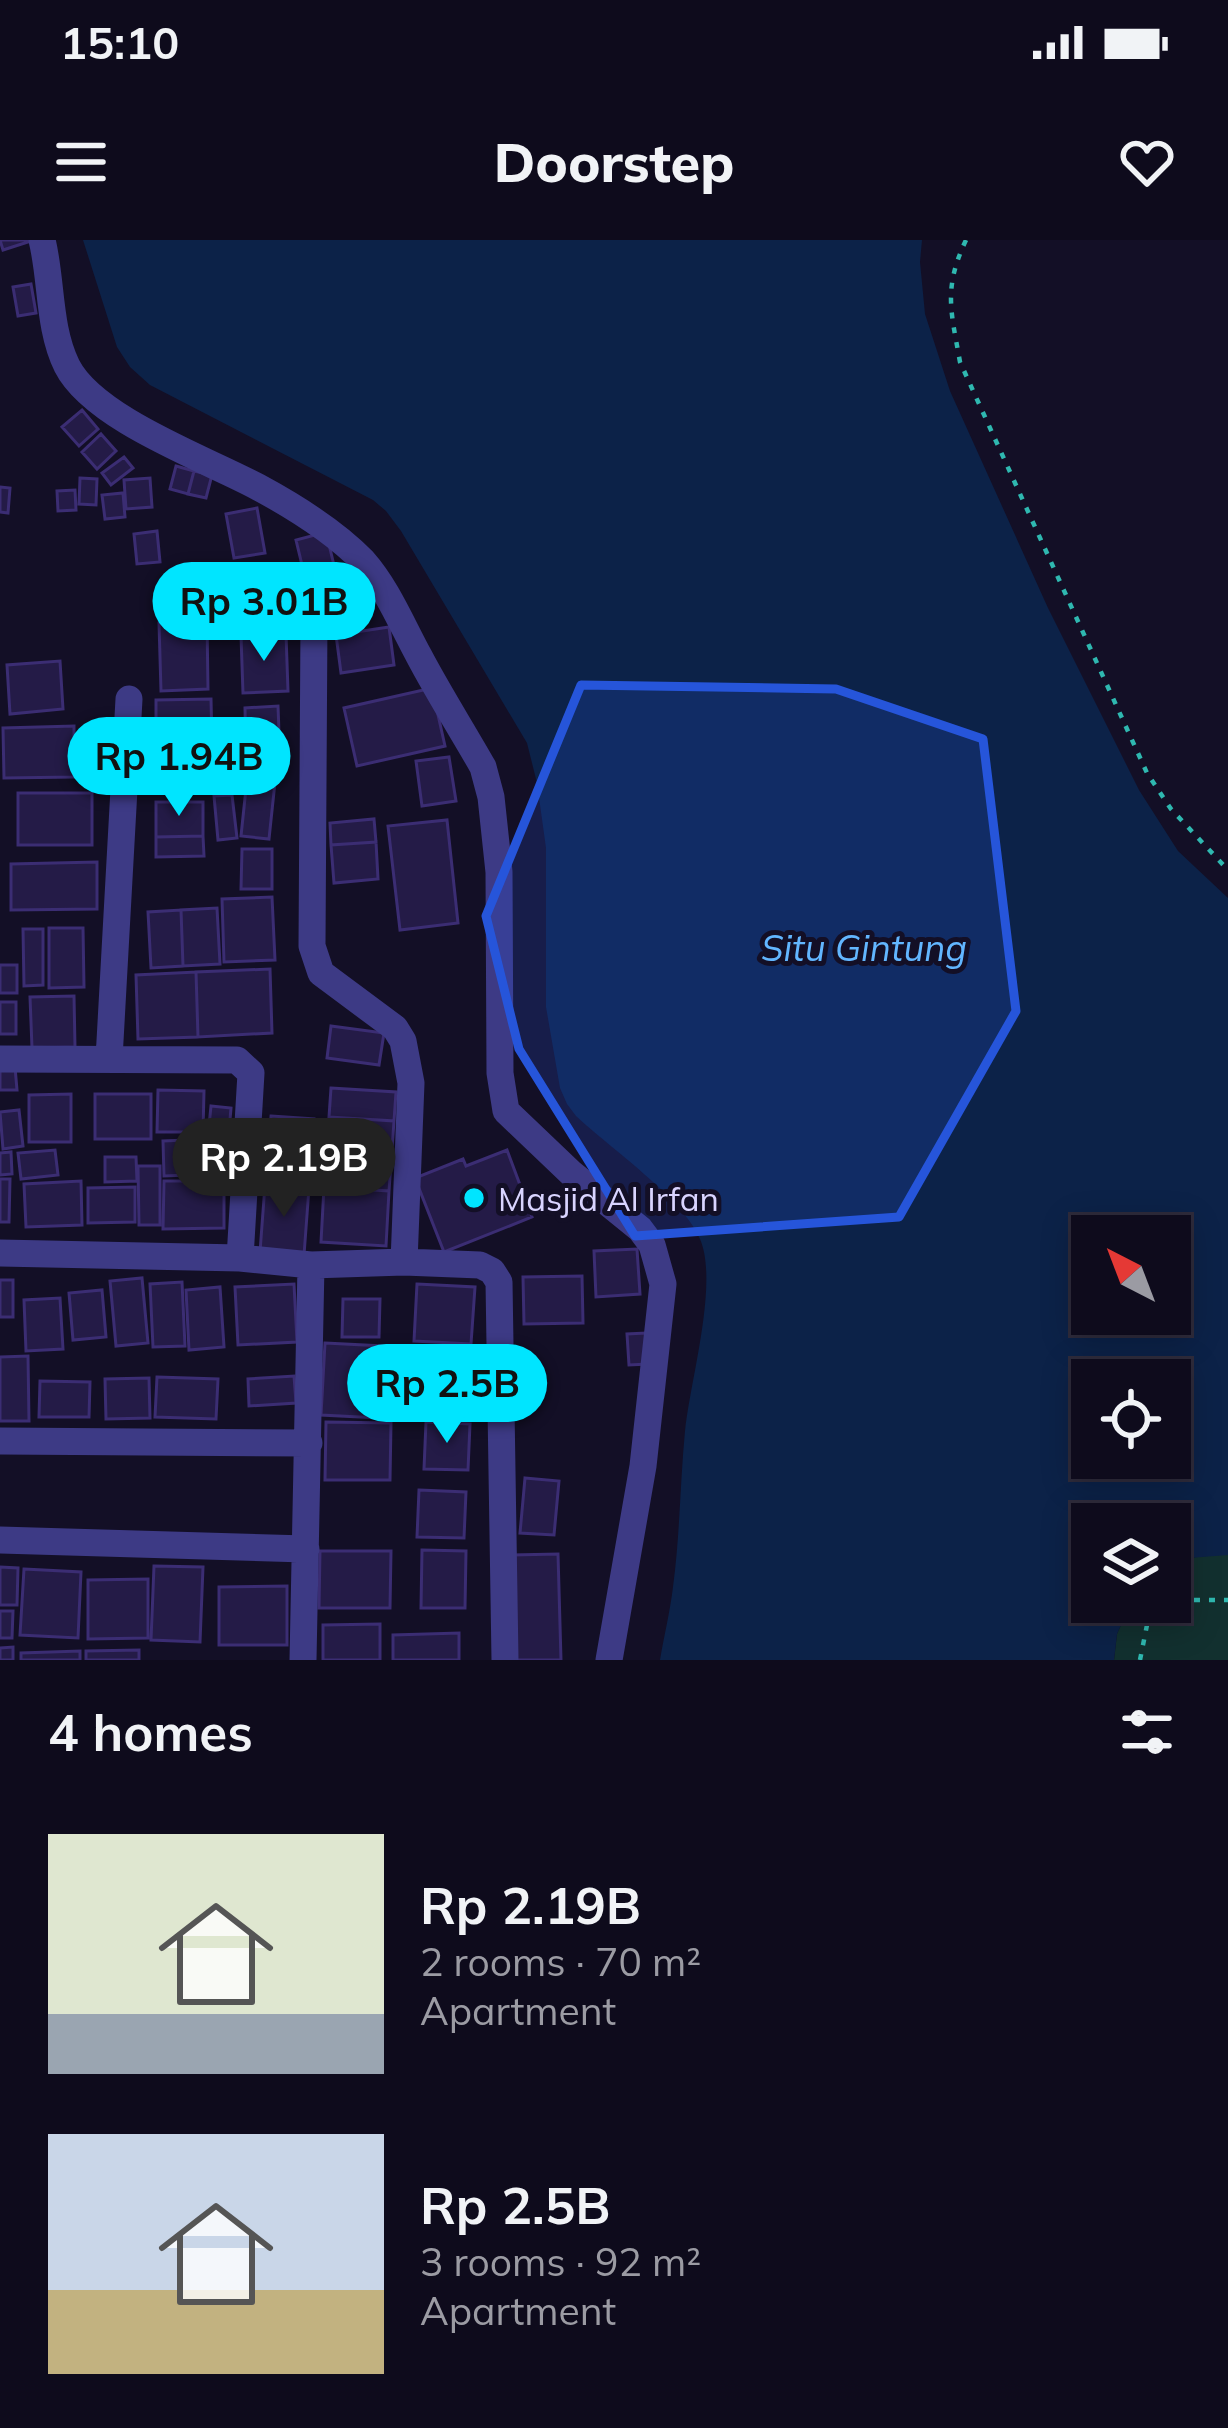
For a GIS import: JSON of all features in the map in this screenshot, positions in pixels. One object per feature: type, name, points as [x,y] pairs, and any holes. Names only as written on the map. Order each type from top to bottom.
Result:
[{"type":"street","points":[[42,240],[61,352],[70,372],[123,418],[261,488],[322,526],[364,562],[483,767],[499,872],[500,1073],[506,1111],[640,1229],[652,1245],[663,1284],[643,1466],[609,1660]]},
{"type":"street","points":[[220,586],[273,583],[293,591],[314,619],[312,946],[321,973],[395,1028],[403,1041],[411,1083],[404,1262]]},
{"type":"street","points":[[109,1059],[129,699]]},
{"type":"street","points":[[0,1059],[237,1060],[251,1073],[240,1258]]},
{"type":"street","points":[[0,1253],[240,1258],[311,1265],[480,1264],[492,1271],[499,1282],[505,1660]]},
{"type":"street","points":[[303,1660],[311,1265]]},
{"type":"street","points":[[0,1441],[309,1443]]},
{"type":"street","points":[[0,1540],[306,1549]]},
{"type":"path","points":[[966,240],[954,265],[949,300],[960,362],[1147,773],[1171,809],[1228,870]]},
{"type":"path","points":[[1140,1660],[1147,1625],[1186,1600],[1228,1600]]},
{"type":"highlighted area","points":[[581,685],[836,689],[983,739],[1016,1011],[899,1217],[635,1236],[519,1049],[486,916]]},
{"type":"green space","points":[[1228,1555],[1228,1660],[1114,1660],[1122,1623],[1191,1623],[1191,1558]]},
{"type":"water","name":"Situ Gintung","points":[[83,240],[922,240],[925,314],[950,391],[1048,608],[1139,790],[1178,851],[1228,898],[1228,1555],[1191,1558],[1191,1503],[1071,1503],[1071,1623],[1122,1623],[1114,1660],[660,1660],[675,1568],[685,1431],[705,1306],[705,1258],[700,1239],[678,1207],[576,1116],[560,1088],[546,1007],[546,848],[527,743],[386,511],[150,385],[117,347]]},
{"type":"building","points":[[0,240],[34,240],[3,250]]},
{"type":"building","points":[[31,284],[36,313],[18,316],[13,287]]},
{"type":"building","points":[[82,410],[98,429],[79,446],[62,427]]},
{"type":"building","points":[[101,434],[116,451],[97,469],[82,452]]},
{"type":"building","points":[[124,457],[133,468],[111,485],[102,473]]},
{"type":"building","points":[[176,466],[194,471],[188,494],[170,489]]},
{"type":"building","points":[[194,471],[212,475],[206,498],[188,494]]},
{"type":"building","points":[[80,478],[97,479],[96,505],[79,504]]},
{"type":"building","points":[[150,478],[152,507],[126,509],[124,480]]},
{"type":"building","points":[[0,487],[10,488],[8,513],[0,512]]},
{"type":"building","points":[[75,490],[76,510],[58,511],[57,491]]},
{"type":"building","points":[[123,493],[125,517],[105,519],[102,495]]},
{"type":"building","points":[[257,508],[265,553],[234,558],[226,514]]},
{"type":"building","points":[[157,531],[160,562],[137,564],[134,534]]},
{"type":"building","points":[[326,532],[338,582],[308,590],[296,540]]},
{"type":"building","points":[[207,621],[208,689],[161,691],[159,623]]},
{"type":"building","points":[[389,627],[394,665],[341,673],[336,635]]},
{"type":"building","points":[[286,634],[288,691],[243,693],[241,636]]},
{"type":"building","points":[[60,661],[63,709],[10,714],[7,665]]},
{"type":"building","points":[[432,688],[445,746],[357,766],[344,708]]},
{"type":"building","points":[[211,699],[212,744],[156,745],[156,700]]},
{"type":"building","points":[[278,706],[280,758],[246,760],[245,708]]},
{"type":"building","points":[[74,726],[74,777],[4,778],[3,728]]},
{"type":"building","points":[[205,756],[206,782],[158,784],[157,759]]},
{"type":"building","points":[[449,757],[456,801],[422,806],[416,761]]},
{"type":"building","points":[[247,779],[275,782],[269,839],[241,836]]},
{"type":"building","points":[[18,793],[92,793],[92,845],[18,845]]},
{"type":"building","points":[[232,795],[237,838],[218,840],[214,796]]},
{"type":"building","points":[[156,802],[203,802],[203,836],[156,837]]},
{"type":"building","points":[[374,819],[376,842],[331,845],[330,823]]},
{"type":"building","points":[[447,820],[458,923],[400,930],[388,826]]},
{"type":"building","points":[[203,836],[204,856],[156,857],[156,837]]},
{"type":"building","points":[[376,842],[378,879],[334,883],[331,845]]},
{"type":"building","points":[[242,849],[272,849],[272,889],[241,889]]},
{"type":"building","points":[[97,862],[97,909],[11,910],[11,864]]},
{"type":"building","points":[[272,897],[275,960],[224,962],[222,899]]},
{"type":"building","points":[[217,908],[220,964],[183,966],[181,910]]},
{"type":"building","points":[[181,910],[183,966],[151,968],[148,912]]},
{"type":"building","points":[[49,928],[83,928],[84,987],[49,988]]},
{"type":"building","points":[[23,929],[43,929],[43,985],[24,986]]},
{"type":"building","points":[[0,965],[17,965],[17,993],[0,993]]},
{"type":"building","points":[[270,969],[272,1033],[198,1037],[196,972]]},
{"type":"building","points":[[196,972],[198,1037],[138,1039],[136,975]]},
{"type":"building","points":[[74,996],[75,1047],[32,1048],[30,997]]},
{"type":"building","points":[[0,1002],[16,1002],[16,1034],[0,1034]]},
{"type":"building","points":[[331,1026],[384,1033],[379,1065],[327,1058]]},
{"type":"building","points":[[15,1067],[17,1090],[0,1090],[0,1068]]},
{"type":"building","points":[[331,1088],[396,1092],[394,1121],[329,1117]]},
{"type":"building","points":[[158,1090],[204,1091],[203,1132],[157,1132]]},
{"type":"building","points":[[71,1094],[71,1142],[29,1142],[29,1095]]},
{"type":"building","points":[[95,1094],[151,1094],[151,1139],[95,1139]]},
{"type":"building","points":[[211,1106],[231,1108],[226,1167],[205,1166]]},
{"type":"building","points":[[19,1110],[23,1146],[3,1149],[0,1112]]},
{"type":"building","points":[[271,1116],[314,1119],[309,1188],[265,1185]]},
{"type":"building","points":[[329,1117],[394,1121],[389,1191],[324,1187]]},
{"type":"building","points":[[186,1140],[187,1175],[164,1176],[163,1141]]},
{"type":"building","points":[[55,1150],[58,1175],[21,1179],[18,1153]]},
{"type":"building","name":"Masjid Al Irfan","points":[[507,1150],[532,1217],[444,1252],[415,1178],[463,1159],[466,1166]]},
{"type":"building","points":[[11,1152],[12,1174],[0,1175],[0,1153]]},
{"type":"building","points":[[105,1157],[136,1157],[137,1181],[105,1182]]},
{"type":"building","points":[[138,1166],[160,1166],[160,1225],[139,1225]]},
{"type":"building","points":[[0,1179],[10,1179],[9,1222],[0,1222]]},
{"type":"building","points":[[81,1181],[82,1225],[26,1227],[24,1184]]},
{"type":"building","points":[[164,1181],[224,1181],[224,1228],[163,1229]]},
{"type":"building","points":[[265,1185],[309,1188],[304,1255],[260,1252]]},
{"type":"building","points":[[135,1187],[135,1222],[88,1223],[88,1188]]},
{"type":"building","points":[[324,1187],[389,1191],[386,1246],[321,1242]]},
{"type":"building","points":[[637,1249],[640,1294],[596,1297],[594,1251]]},
{"type":"building","points":[[582,1276],[583,1323],[524,1324],[523,1277]]},
{"type":"building","points":[[142,1278],[148,1343],[116,1346],[110,1281]]},
{"type":"building","points":[[0,1280],[13,1280],[13,1317],[0,1317]]},
{"type":"building","points":[[182,1282],[185,1346],[153,1347],[150,1284]]},
{"type":"building","points":[[294,1284],[297,1342],[238,1345],[235,1287]]},
{"type":"building","points":[[417,1284],[475,1287],[471,1344],[414,1341]]},
{"type":"building","points":[[220,1287],[224,1347],[189,1350],[186,1290]]},
{"type":"building","points":[[102,1290],[106,1337],[73,1340],[69,1293]]},
{"type":"building","points":[[60,1298],[63,1349],[26,1351],[24,1300]]},
{"type":"building","points":[[343,1299],[380,1299],[379,1337],[342,1337]]},
{"type":"building","points":[[646,1333],[648,1364],[629,1365],[627,1334]]},
{"type":"building","points":[[325,1343],[403,1347],[399,1419],[321,1415]]},
{"type":"building","points":[[468,1351],[469,1402],[427,1403],[426,1352]]},
{"type":"building","points":[[28,1356],[29,1421],[0,1421],[0,1357]]},
{"type":"building","points":[[294,1376],[296,1403],[249,1406],[248,1379]]},
{"type":"building","points":[[157,1377],[218,1379],[216,1419],[155,1417]]},
{"type":"building","points":[[149,1378],[150,1418],[106,1419],[105,1379]]},
{"type":"building","points":[[40,1381],[90,1382],[89,1417],[39,1417]]},
{"type":"building","points":[[326,1422],[391,1423],[390,1480],[325,1480]]},
{"type":"building","points":[[426,1422],[470,1424],[468,1470],[424,1469]]},
{"type":"building","points":[[525,1478],[559,1481],[554,1535],[520,1533]]},
{"type":"building","points":[[419,1490],[466,1492],[464,1538],[417,1537]]},
{"type":"building","points":[[422,1550],[466,1551],[465,1608],[421,1608]]},
{"type":"building","points":[[320,1551],[391,1551],[390,1608],[319,1608]]},
{"type":"building","points":[[558,1554],[561,1660],[515,1660],[512,1555]]},
{"type":"building","points":[[154,1566],[203,1567],[200,1642],[151,1640]]},
{"type":"building","points":[[0,1567],[18,1568],[17,1605],[0,1605]]},
{"type":"building","points":[[24,1569],[81,1572],[78,1638],[20,1635]]},
{"type":"building","points":[[148,1579],[148,1638],[88,1639],[88,1580]]},
{"type":"building","points":[[287,1586],[287,1645],[219,1645],[219,1587]]},
{"type":"building","points":[[0,1611],[13,1611],[12,1638],[0,1638]]},
{"type":"building","points":[[380,1624],[380,1660],[323,1660],[323,1625]]},
{"type":"building","points":[[459,1633],[459,1660],[393,1660],[393,1635]]},
{"type":"building","points":[[13,1647],[13,1660],[0,1660],[0,1648]]},
{"type":"building","points":[[139,1650],[139,1660],[86,1660],[86,1651]]},
{"type":"building","points":[[80,1651],[80,1660],[21,1660],[21,1653]]},
{"type":"place","name":"Masjid Al Irfan","points":[[474,1198]]}]
